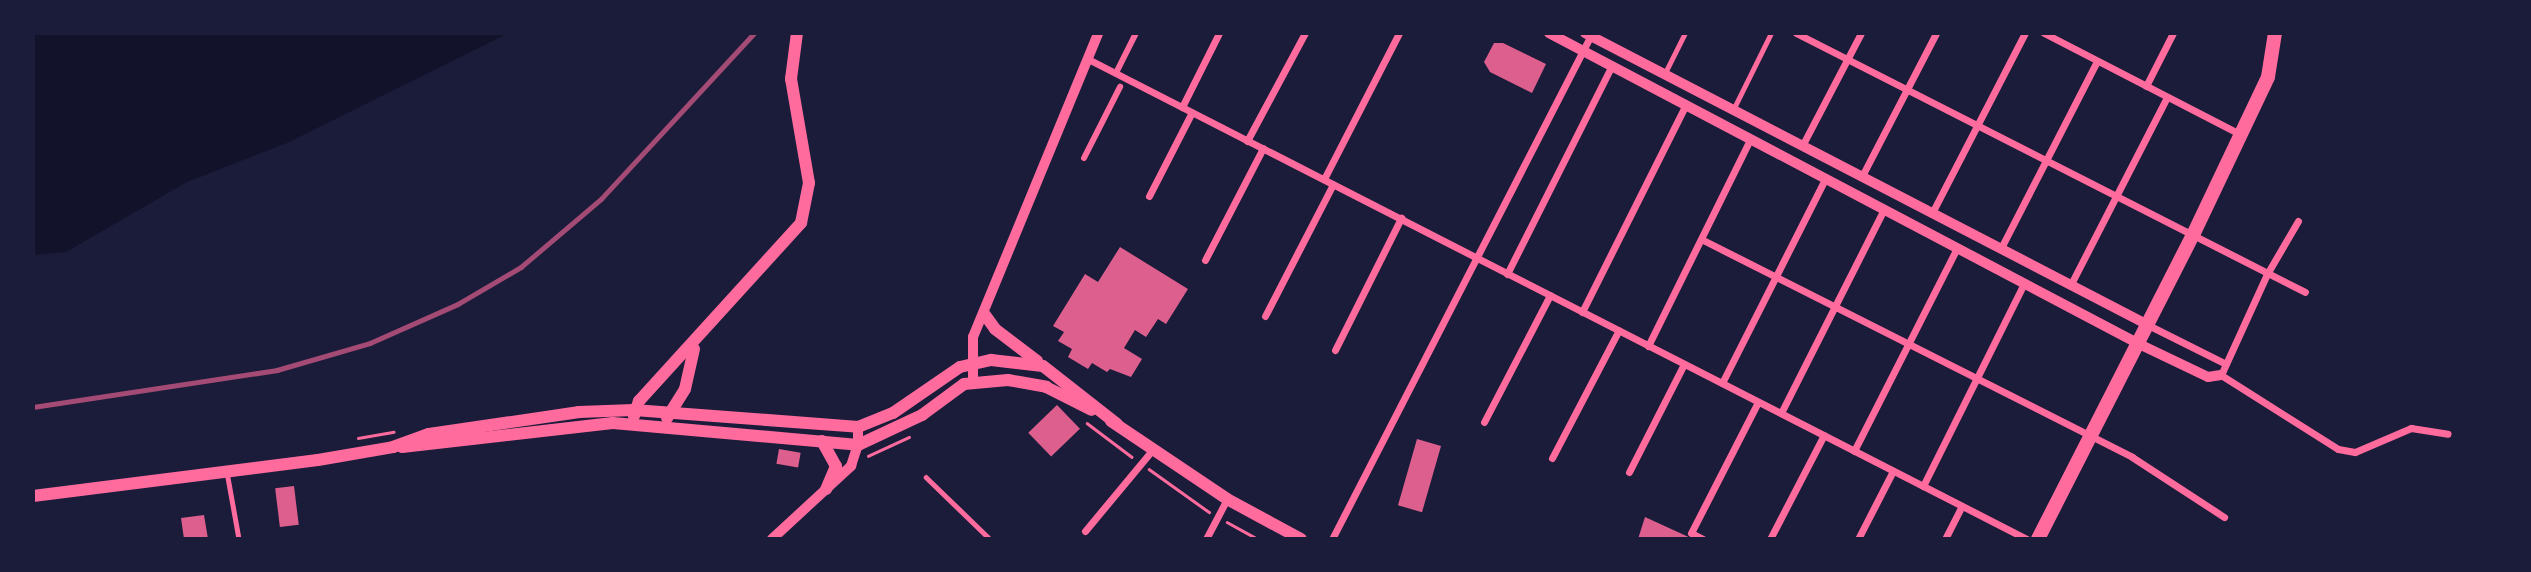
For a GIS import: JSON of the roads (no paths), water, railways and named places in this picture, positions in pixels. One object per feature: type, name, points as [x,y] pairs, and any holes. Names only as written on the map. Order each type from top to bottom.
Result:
[{"type":"main road","points":[[634,424],[634,410],[794,233],[806,211],[809,170],[790,68],[797,33]]},
{"type":"main road","points":[[2038,539],[2139,344],[2268,76],[2275,33]]},
{"type":"main road","points":[[985,315],[995,329],[1117,424],[1227,499],[1301,539]]},
{"type":"main road","points":[[657,426],[672,413],[685,388],[692,353],[702,337]]},
{"type":"main road","points":[[393,447],[429,433],[544,415],[634,410],[858,427],[893,414],[940,379],[971,363],[1013,360],[1043,366]]},
{"type":"main road","points":[[33,496],[547,429],[634,424],[858,444],[890,433],[922,415],[948,392],[973,382],[1034,383],[1117,424]]},
{"type":"main road","points":[[685,388],[692,405],[709,416]]},
{"type":"main road","points":[[822,441],[836,466],[826,489]]},
{"type":"street","points":[[973,382],[973,337],[985,315],[1098,33]]},
{"type":"street","points":[[1116,73],[1136,33]]},
{"type":"street","points":[[1182,107],[1219,33]]},
{"type":"street","points":[[1247,141],[1305,33]]},
{"type":"street","points":[[1324,179],[1399,33]]},
{"type":"street","points":[[1549,33],[2139,344],[2208,377],[2221,375],[2338,449],[2355,452],[2411,428],[2448,434]]},
{"type":"street","points":[[1796,33],[2305,292]]},
{"type":"street","points":[[1802,146],[1861,33]]},
{"type":"street","points":[[1862,176],[1936,33]]},
{"type":"street","points":[[1932,213],[2025,33]]},
{"type":"street","points":[[2146,86],[2173,33]]},
{"type":"street","points":[[1332,539],[1589,34],[2226,364]]},
{"type":"street","points":[[2049,34],[2240,134]]},
{"type":"street","points":[[1088,60],[2027,539]]},
{"type":"street","points":[[2001,248],[2097,61]]},
{"type":"street","points":[[1507,274],[1611,66]]},
{"type":"street","points":[[1084,158],[1120,87]]},
{"type":"street","points":[[2071,284],[2167,97]]},
{"type":"street","points":[[1582,312],[1686,104]]},
{"type":"street","points":[[1149,196],[1192,112]]},
{"type":"street","points":[[1648,346],[1703,240],[1750,140]]},
{"type":"street","points":[[1205,260],[1263,148]]},
{"type":"street","points":[[1722,383],[1825,179]]},
{"type":"street","points":[[1265,316],[1334,184]]},
{"type":"street","points":[[1781,413],[1884,209]]},
{"type":"street","points":[[1335,350],[1401,218]]},
{"type":"street","points":[[2221,375],[2267,274],[2298,221]]},
{"type":"street","points":[[1703,240],[2092,437],[2200,498],[2224,517]]},
{"type":"street","points":[[1854,451],[1958,248]]},
{"type":"street","points":[[1923,486],[2024,283]]},
{"type":"street","points":[[1484,422],[1550,295]]},
{"type":"street","points":[[1552,458],[1619,330]]},
{"type":"street","points":[[1629,472],[1684,364]]},
{"type":"street","points":[[1703,539],[1690,533],[1758,401]]},
{"type":"street","points":[[772,539],[855,458],[858,427]]},
{"type":"street","points":[[1770,539],[1824,435]]},
{"type":"street","points":[[1085,531],[1153,449]]},
{"type":"street","points":[[1858,539],[1893,471]]},
{"type":"street","points":[[1206,539],[1227,499]]},
{"type":"street","points":[[1945,539],[1962,506]]},
{"type":"lane","points":[[1664,75],[1685,33]]},
{"type":"lane","points":[[1733,110],[1771,33]]},
{"type":"lane","points":[[227,472],[239,539]]},
{"type":"lane","points":[[926,477],[990,539]]},
{"type":"railway","points":[[33,407],[277,370],[370,343],[458,304],[521,267],[601,199],[754,33]]}]
